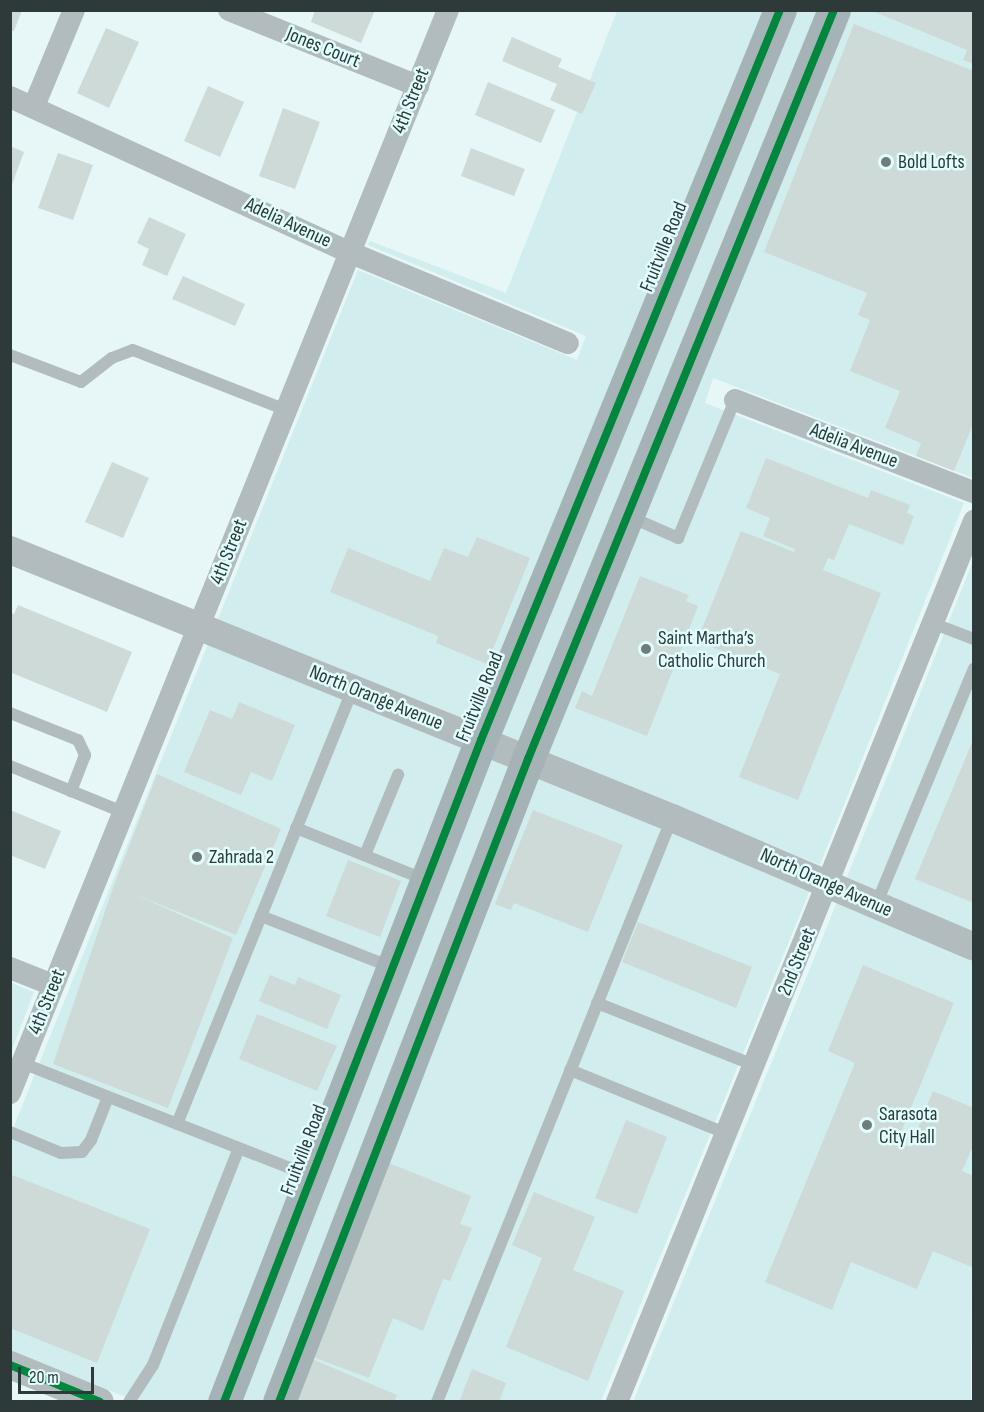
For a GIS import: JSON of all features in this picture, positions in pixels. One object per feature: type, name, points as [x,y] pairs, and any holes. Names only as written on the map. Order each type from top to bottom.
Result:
[{"type":"main road","name":"Fruitville Road","points":[[224,1401],[481,740],[780,10]]},
{"type":"main road","points":[[279,1401],[528,759],[834,10]]},
{"type":"street","points":[[34,106],[74,10]]},
{"type":"street","name":"Jones Court","points":[[229,10],[418,86]]},
{"type":"street","name":"4th Street","points":[[10,1093],[448,10]]},
{"type":"street","name":"Adelia Avenue","points":[[10,97],[350,252],[568,343]]},
{"type":"street","name":"Adelia Avenue","points":[[735,400],[974,492]]},
{"type":"street","name":"2nd Street","points":[[618,1401],[756,1066],[974,520]]},
{"type":"street","name":"North Orange Avenue","points":[[10,550],[672,818],[974,946]]},
{"type":"street","points":[[10,968],[53,985]]},
{"type":"street","points":[[10,1365],[100,1401]]},
{"type":"lane","points":[[10,355],[81,382],[112,358],[133,350],[286,410]]},
{"type":"lane","points":[[627,516],[678,538],[735,400]]},
{"type":"lane","points":[[932,623],[974,639]]},
{"type":"lane","points":[[876,906],[974,668]]},
{"type":"lane","points":[[177,1124],[353,688]]},
{"type":"lane","points":[[10,713],[78,740],[85,755],[70,790]]},
{"type":"lane","points":[[10,766],[123,812]]},
{"type":"lane","points":[[365,855],[398,775]]},
{"type":"lane","points":[[436,1401],[672,818]]},
{"type":"lane","points":[[296,828],[426,880]]},
{"type":"lane","points":[[261,916],[391,968]]},
{"type":"lane","points":[[597,1003],[756,1066]]},
{"type":"lane","points":[[22,1063],[311,1176]]},
{"type":"lane","points":[[570,1070],[728,1134]]},
{"type":"lane","points":[[10,1132],[61,1153],[82,1152],[91,1140],[108,1097]]},
{"type":"lane","points":[[129,1401],[153,1365],[239,1148]]},
{"type":"shaded area","points":[[617,11],[763,11],[472,722],[218,619],[358,270],[577,360],[586,336],[368,245],[370,241],[506,293]]},
{"type":"shaded area","points":[[796,11],[818,11],[519,741],[499,734]]},
{"type":"shaded area","points":[[851,11],[973,11],[973,478],[713,378],[705,403],[964,503],[820,865],[547,753]]},
{"type":"shaded area","points":[[973,561],[973,932],[847,877]]},
{"type":"shaded area","points":[[208,644],[462,747],[208,1401],[136,1401],[11,1351],[10,1136]]},
{"type":"shaded area","points":[[489,758],[509,766],[263,1401],[241,1402]]},
{"type":"shaded area","points":[[537,777],[810,890],[601,1401],[295,1402]]},
{"type":"shaded area","points":[[837,902],[973,961],[971,1401],[633,1402]]},
{"type":"shaded area","points":[[11,983],[34,992],[11,1052]]},
{"type":"building","points":[[10,10],[22,10],[14,31],[10,30]]},
{"type":"building","points":[[315,10],[375,10],[361,43],[311,22]]},
{"type":"building","points":[[870,10],[974,10],[974,64],[963,60],[967,50]]},
{"type":"building","name":"Bold Lofts","points":[[854,24],[974,71],[974,422],[954,471],[916,456],[921,443],[885,428],[900,391],[850,371],[870,320],[858,315],[867,293],[764,252]]},
{"type":"building","points":[[106,28],[139,42],[109,108],[77,93]]},
{"type":"building","points":[[512,37],[562,59],[558,67],[596,83],[582,114],[550,100],[557,84],[502,61]]},
{"type":"building","points":[[488,82],[555,110],[541,143],[475,115]]},
{"type":"building","points":[[208,86],[244,102],[220,157],[184,141]]},
{"type":"building","points":[[283,108],[320,122],[295,189],[259,176]]},
{"type":"building","points":[[10,146],[24,152],[11,187],[10,187]]},
{"type":"building","points":[[471,148],[525,169],[514,196],[461,176]]},
{"type":"building","points":[[58,153],[93,165],[73,220],[38,208]]},
{"type":"building","points":[[149,217],[186,234],[167,276],[142,265],[149,249],[137,243]]},
{"type":"building","points":[[183,276],[245,304],[235,326],[172,299]]},
{"type":"building","points":[[766,458],[868,498],[871,490],[910,505],[907,513],[914,516],[903,545],[849,524],[834,560],[828,558],[823,570],[881,593],[798,800],[739,777],[780,674],[697,641],[741,531],[794,552],[795,549],[763,536],[770,518],[746,508]]},
{"type":"building","points":[[112,462],[149,478],[123,538],[85,522]]},
{"type":"building","points":[[477,537],[530,558],[487,664],[436,643],[438,636],[330,592],[348,548],[430,581],[444,548],[468,557]]},
{"type":"building","name":"Saint Martha’s Catholic Church","points":[[640,576],[689,595],[686,601],[698,606],[647,736],[575,708],[582,691],[592,696]]},
{"type":"building","points":[[18,605],[132,652],[107,712],[12,673],[10,678],[10,613],[14,614]]},
{"type":"building","points":[[239,702],[295,725],[272,781],[251,772],[241,795],[184,772],[210,710],[232,719]]},
{"type":"building","points":[[974,740],[974,903],[915,879]]},
{"type":"building","points":[[157,774],[281,829],[236,935],[131,893],[233,938],[168,1108],[53,1064],[114,885]]},
{"type":"building","points":[[10,810],[61,831],[45,869],[10,855]]},
{"type":"building","points":[[533,810],[623,845],[588,932],[514,903],[511,910],[495,904]]},
{"type":"building","points":[[348,860],[401,881],[380,937],[326,916]]},
{"type":"building","points":[[638,922],[752,967],[736,1008],[622,962]]},
{"type":"building","name":"Sarasota City Hall","points":[[863,965],[954,1003],[897,1142],[910,1147],[933,1091],[974,1108],[974,1144],[962,1171],[974,1176],[974,1268],[933,1251],[917,1289],[851,1262],[832,1310],[765,1282],[855,1063],[828,1051]]},
{"type":"building","points":[[270,975],[295,985],[298,977],[341,995],[327,1029],[259,1001]]},
{"type":"building","points":[[257,1014],[337,1046],[317,1091],[239,1059]]},
{"type":"building","points":[[626,1120],[667,1137],[637,1214],[595,1198]]},
{"type":"building","points":[[389,1163],[471,1196],[460,1224],[472,1228],[450,1281],[443,1279],[423,1331],[393,1318],[369,1378],[313,1357]]},
{"type":"building","points":[[12,1175],[150,1229],[97,1363],[10,1328]]},
{"type":"building","points":[[534,1192],[595,1217],[573,1270],[624,1291],[588,1381],[506,1347],[542,1258],[512,1245]]},
{"type":"building","points":[[312,1359],[397,1395],[394,1402],[294,1402]]},
{"type":"building","points":[[472,1369],[506,1383],[499,1402],[459,1402]]},
{"type":"cycle path","points":[[224,1402],[481,740],[780,10]]},
{"type":"cycle path","points":[[279,1402],[528,759],[834,10]]},
{"type":"cycle path","points":[[10,1365],[100,1402]]},
{"type":"place","name":"Bold Lofts","points":[[886,162]]},
{"type":"place","name":"Saint Martha’s Catholic Church","points":[[646,649]]},
{"type":"place","name":"Zahrada 2","points":[[197,857]]},
{"type":"place","name":"Sarasota City Hall","points":[[867,1125]]}]
